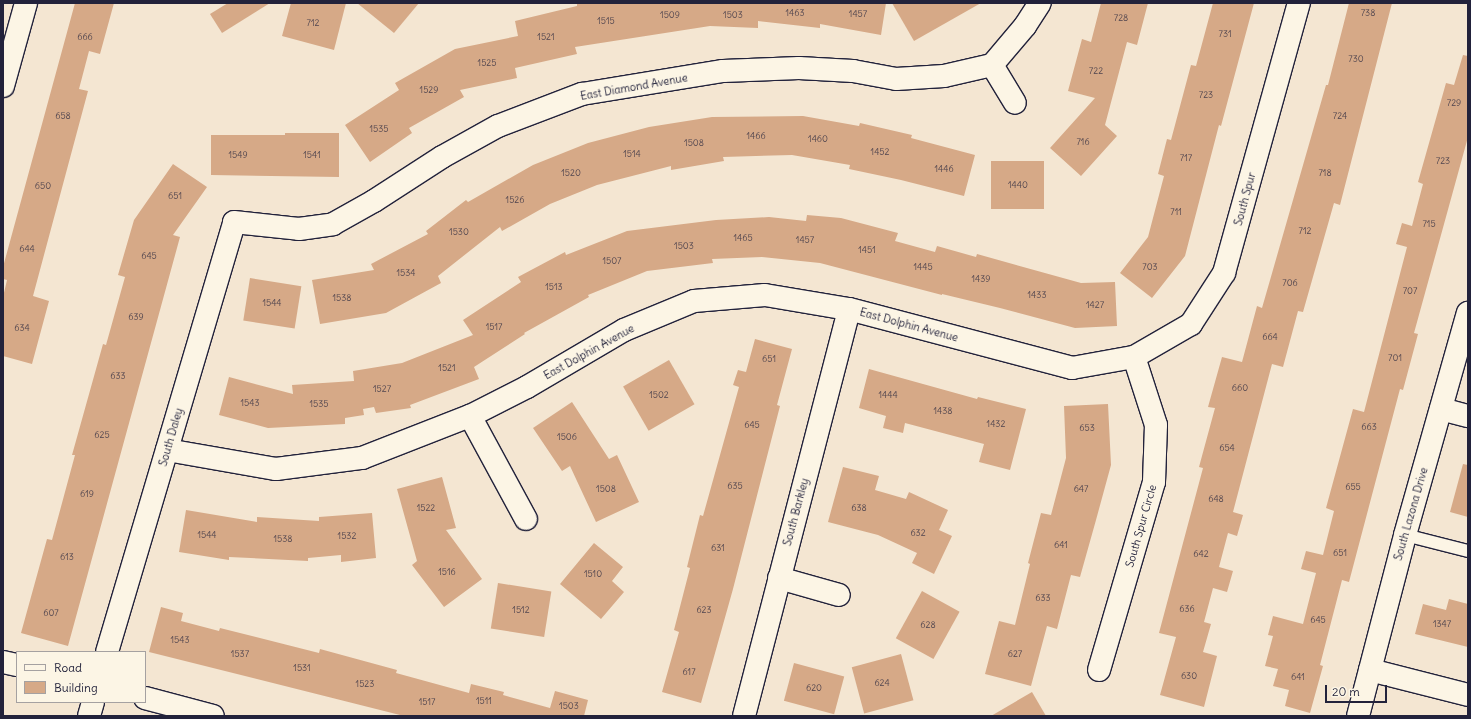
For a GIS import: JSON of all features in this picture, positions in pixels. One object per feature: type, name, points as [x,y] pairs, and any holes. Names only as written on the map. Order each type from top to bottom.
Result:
[{"type":"street","points":[[3,86],[26,3]]},
{"type":"street","points":[[1015,102],[992,65],[1025,26],[1040,3]]},
{"type":"street","name":"South Spur","points":[[1134,357],[1191,324],[1224,273],[1299,3]]},
{"type":"street","name":"East Diamond Avenue","points":[[234,222],[299,229],[333,224],[374,201],[442,157],[498,126],[582,94],[723,71],[799,68],[853,71],[896,79],[944,76],[992,65]]},
{"type":"street","name":"South Daley","points":[[107,651],[234,222]]},
{"type":"street","name":"East Dolphin Avenue","points":[[167,450],[276,469],[362,458],[470,416],[527,387],[624,330],[694,301],[765,295],[849,309],[1072,368],[1134,357]]},
{"type":"street","name":"South Barkley","points":[[744,716],[849,309]]},
{"type":"street","name":"South Lazona Drive","points":[[1358,716],[1405,535],[1468,313]]},
{"type":"street","name":"South Spur Circle","points":[[1099,670],[1154,482],[1156,425],[1134,357]]},
{"type":"street","points":[[1441,409],[1468,416]]},
{"type":"street","points":[[470,416],[526,519]]},
{"type":"street","points":[[779,578],[839,595]]},
{"type":"street","points":[[3,662],[16,665]]},
{"type":"street","points":[[1370,670],[1468,695]]},
{"type":"street","points":[[146,698],[213,716]]},
{"type":"street","points":[[89,716],[93,703]]},
{"type":"lane","points":[[1405,535],[1468,551]]},
{"type":"building","points":[[75,3],[114,3],[100,54],[89,51],[79,89],[88,91],[33,296],[49,301],[32,364],[3,356],[3,297],[7,280],[3,279],[3,267]]},
{"type":"building","points":[[228,3],[270,3],[222,33],[210,14]]},
{"type":"building","points":[[291,3],[346,3],[334,50],[282,36]]},
{"type":"building","points":[[357,3],[419,3],[394,33]]},
{"type":"building","points":[[577,3],[886,3],[881,35],[820,24],[820,28],[758,21],[758,28],[710,26],[575,47],[577,54],[515,68],[517,78],[460,90],[464,97],[409,128],[412,133],[370,162],[345,125],[399,90],[395,83],[455,49],[518,36],[515,21],[577,6]]},
{"type":"building","points":[[892,3],[981,3],[914,41]]},
{"type":"building","points":[[1101,3],[1148,3],[1137,45],[1127,42],[1105,125],[1117,136],[1081,176],[1050,148],[1095,98],[1068,91],[1082,39],[1091,42]]},
{"type":"building","points":[[1213,3],[1254,3],[1221,126],[1219,125],[1185,256],[1152,298],[1120,273],[1148,237],[1164,176],[1158,174],[1167,139],[1171,140],[1191,65],[1196,66]]},
{"type":"building","points":[[1349,3],[1392,3],[1340,205],[1334,203],[1303,312],[1298,311],[1283,367],[1272,364],[1233,512],[1243,515],[1237,536],[1228,533],[1219,567],[1233,571],[1227,592],[1213,588],[1204,622],[1211,624],[1203,652],[1217,656],[1204,707],[1160,695],[1176,637],[1159,633],[1203,468],[1199,467],[1215,408],[1208,407],[1222,357],[1242,362],[1257,306],[1262,308],[1326,85],[1328,85]]},
{"type":"building","points":[[1463,55],[1468,56],[1468,137],[1414,333],[1418,334],[1403,390],[1400,389],[1349,582],[1342,580],[1320,665],[1323,666],[1310,713],[1285,706],[1289,690],[1273,686],[1278,669],[1265,666],[1273,636],[1268,635],[1273,616],[1303,624],[1316,573],[1301,569],[1306,551],[1323,555],[1334,511],[1326,508],[1353,409],[1364,412],[1407,247],[1396,244],[1402,223],[1412,226],[1423,184],[1418,182],[1446,83],[1454,85]]},
{"type":"building","points":[[803,116],[859,126],[860,123],[912,135],[911,138],[975,155],[964,196],[849,169],[850,165],[792,155],[723,157],[724,161],[671,170],[671,166],[597,185],[550,204],[502,231],[500,227],[438,276],[441,283],[386,313],[320,324],[312,280],[374,270],[371,264],[428,234],[426,231],[466,200],[468,202],[533,165],[588,143],[649,127],[712,117]]},
{"type":"building","points":[[285,133],[339,133],[339,177],[211,175],[211,135],[285,135]]},
{"type":"building","points":[[991,161],[1044,161],[1044,209],[991,209]]},
{"type":"building","points":[[173,164],[207,187],[173,235],[180,237],[68,646],[21,633],[47,539],[52,540],[75,455],[72,455],[103,344],[106,345],[125,277],[118,275],[134,220]]},
{"type":"building","points":[[807,215],[841,218],[898,233],[895,241],[935,252],[937,246],[976,257],[977,254],[1081,283],[1115,282],[1117,326],[1075,328],[820,263],[762,257],[712,259],[713,263],[647,271],[588,295],[589,297],[524,333],[525,334],[474,367],[479,379],[410,405],[411,408],[376,413],[374,407],[363,409],[364,415],[345,418],[345,424],[268,428],[219,415],[229,377],[293,394],[292,385],[354,381],[353,371],[402,363],[473,335],[463,320],[521,282],[518,277],[565,252],[566,255],[627,231],[716,220],[769,217],[806,221]]},
{"type":"building","points":[[250,278],[301,286],[295,329],[243,320]]},
{"type":"building","points":[[755,339],[792,349],[777,405],[780,406],[733,589],[701,703],[662,692],[679,632],[674,630],[690,568],[687,567],[700,515],[703,516],[739,387],[733,385],[738,370],[746,372]]},
{"type":"building","points":[[669,360],[694,404],[649,431],[623,386]]},
{"type":"building","points":[[869,369],[977,399],[978,397],[1026,409],[1010,470],[979,462],[984,444],[905,423],[903,433],[883,428],[886,416],[859,408]]},
{"type":"building","points":[[572,402],[609,459],[617,455],[639,502],[596,522],[570,466],[562,471],[533,428]]},
{"type":"building","points":[[1108,404],[1111,465],[1080,577],[1071,575],[1057,629],[1047,626],[1031,686],[985,674],[999,621],[1015,625],[1030,564],[1028,563],[1041,513],[1051,515],[1066,458],[1064,406]]},
{"type":"building","points":[[1463,464],[1468,465],[1468,517],[1450,512]]},
{"type":"building","points":[[843,467],[879,476],[875,490],[906,499],[909,492],[948,510],[939,530],[952,536],[934,574],[912,563],[917,553],[878,535],[828,522]]},
{"type":"building","points":[[442,477],[456,528],[446,530],[482,579],[444,607],[412,565],[417,561],[397,489]]},
{"type":"building","points":[[186,510],[257,522],[257,517],[319,521],[319,517],[372,513],[376,558],[341,562],[341,555],[308,558],[308,561],[229,557],[229,560],[179,552]]},
{"type":"building","points":[[594,543],[623,567],[612,581],[624,592],[601,619],[560,584]]},
{"type":"building","points":[[498,583],[551,591],[544,637],[491,628]]},
{"type":"building","points":[[922,591],[960,612],[933,659],[896,638]]},
{"type":"building","points":[[1449,599],[1468,604],[1468,647],[1415,634],[1423,604],[1446,610]]},
{"type":"building","points":[[161,607],[183,613],[181,621],[219,631],[220,628],[319,653],[320,649],[397,670],[396,673],[469,693],[471,684],[504,692],[503,695],[550,708],[555,691],[588,700],[584,716],[404,716],[149,652]]},
{"type":"building","points":[[901,654],[913,700],[864,714],[852,667]]},
{"type":"building","points":[[794,663],[844,676],[834,714],[784,701]]},
{"type":"building","points":[[1032,692],[1046,716],[991,716]]}]
